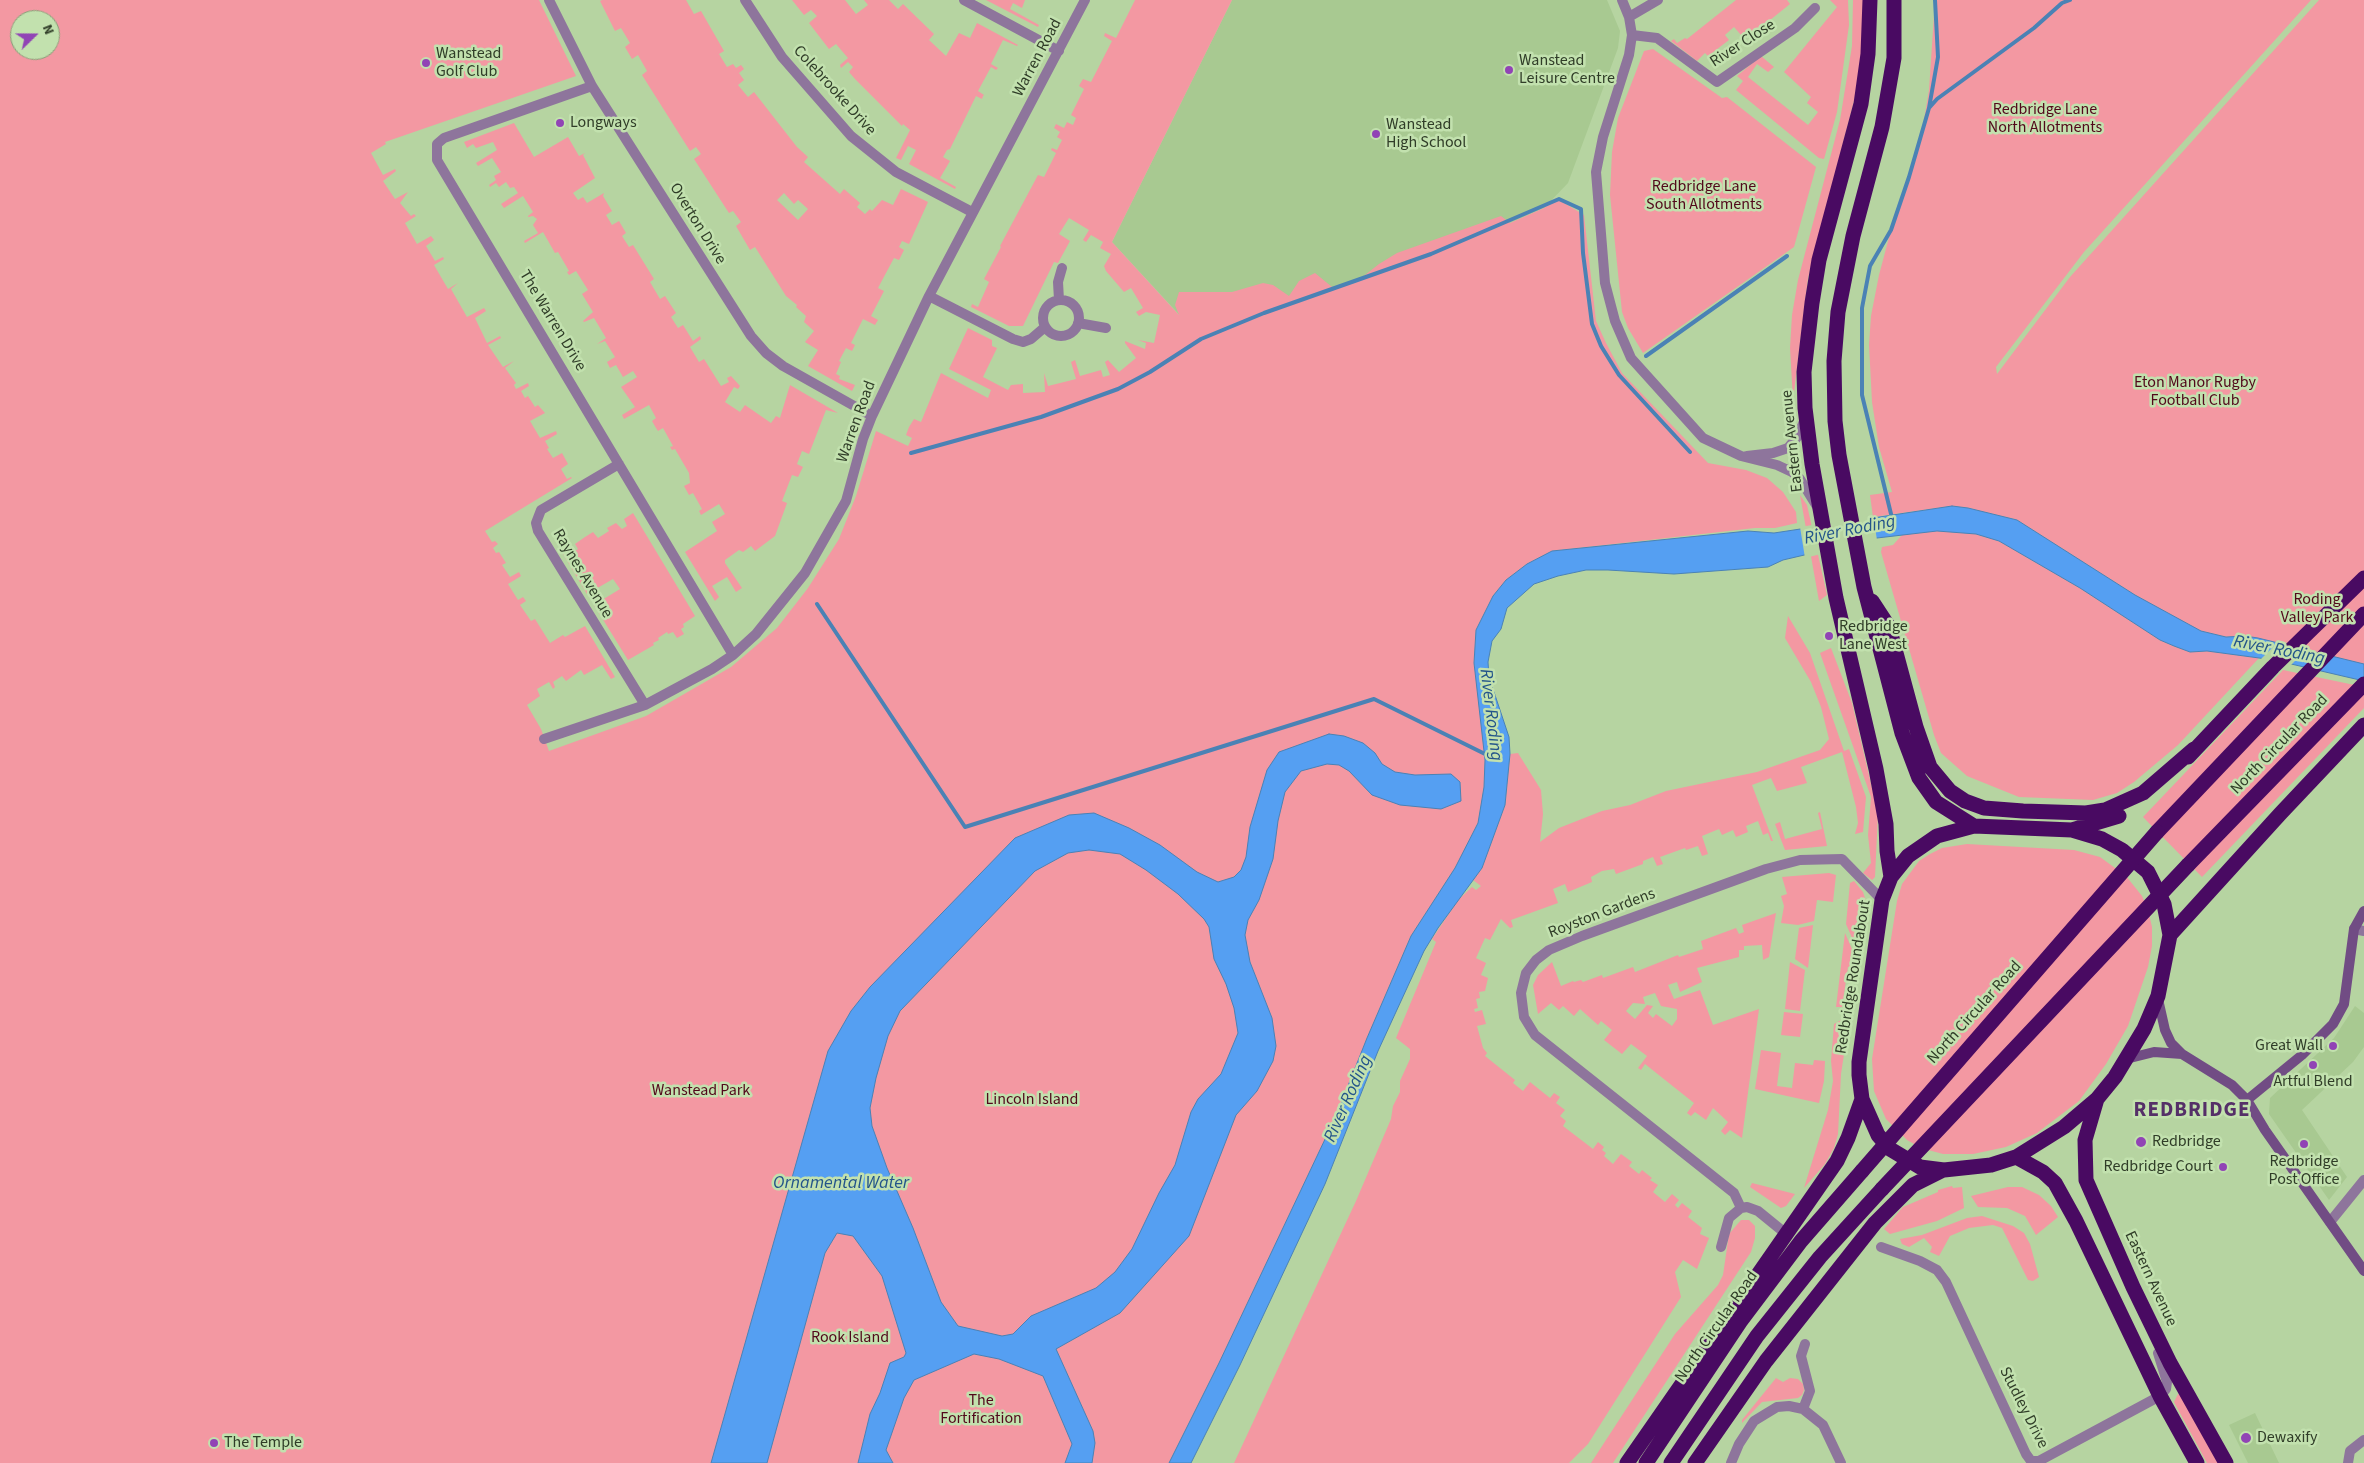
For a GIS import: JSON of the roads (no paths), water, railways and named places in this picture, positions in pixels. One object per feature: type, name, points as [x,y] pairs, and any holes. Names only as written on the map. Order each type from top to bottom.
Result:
[{"type":"highway","name":"Eastern Avenue","points":[[1870,0],[1868,54],[1861,104],[1819,260],[1812,303],[1804,372],[1805,419],[1836,598],[1876,769],[1886,824],[1886,851],[1891,878]]},
{"type":"highway","points":[[1894,0],[1894,58],[1882,127],[1853,236],[1838,312],[1834,361],[1835,421],[1856,550],[1902,733],[1919,778],[1936,802],[1974,826]]},
{"type":"highway","points":[[2072,830],[2120,816],[2143,805],[2273,667],[2364,578]]},
{"type":"highway","points":[[1864,587],[1889,627],[1916,727],[1930,767],[1950,791],[1965,801],[1984,808],[2023,811],[2086,813],[2106,810],[2143,793],[2194,749]]},
{"type":"highway","name":"North Circular Road","points":[[1646,1463],[1740,1322],[1801,1241],[2158,832],[2364,614]]},
{"type":"highway","name":"North Circular Road","points":[[1671,1463],[1757,1336],[1820,1257],[1882,1188],[2188,864],[2363,685]]},
{"type":"highway","points":[[2170,935],[2364,725]]},
{"type":"highway","name":"Redbridge Roundabout","points":[[1974,826],[2072,830],[2102,840],[2122,850],[2148,872],[2164,904],[2170,935],[2158,996],[2144,1029],[2116,1077],[2097,1099],[2064,1127],[2016,1157],[1991,1165],[1944,1170],[1920,1167],[1890,1149],[1878,1135],[1862,1100],[1858,1062],[1882,900],[1891,878],[1908,856],[1928,841],[1937,836],[1974,826]]},
{"type":"highway","name":"Eastern Avenue","points":[[2097,1099],[2085,1140],[2086,1180],[2133,1287],[2170,1363],[2226,1463]]},
{"type":"highway","points":[[1627,1463],[1785,1233],[1837,1161],[1862,1100]]},
{"type":"highway","points":[[2016,1157],[2043,1172],[2055,1183],[2076,1221],[2160,1396],[2197,1463]]},
{"type":"highway","points":[[1695,1463],[1766,1361],[1875,1223],[1913,1185],[1944,1170]]},
{"type":"street","name":"Overton Drive","points":[[549,0],[592,86],[750,336],[766,352],[789,369],[872,416]]},
{"type":"street","name":"Colebrooke Drive","points":[[745,0],[782,56],[851,136],[896,172],[972,212]]},
{"type":"street","points":[[964,0],[1059,51]]},
{"type":"street","name":"Warren Road","points":[[544,739],[645,705],[691,681],[733,655],[756,634],[805,574],[846,501],[863,439],[872,416],[929,296],[1085,0]]},
{"type":"street","points":[[1622,0],[1629,17],[1632,35],[1629,55],[1603,138],[1596,172],[1605,284],[1612,312],[1630,358],[1703,438],[1741,456],[1777,465],[1792,472],[1807,489],[1820,514]]},
{"type":"street","points":[[1629,17],[1658,0]]},
{"type":"street","name":"River Close","points":[[1632,35],[1658,38],[1717,82],[1795,28],[1815,8]]},
{"type":"street","name":"The Warren Drive","points":[[592,86],[444,138],[438,144],[437,160],[733,655]]},
{"type":"street","points":[[1058,300],[1058,282],[1062,268]]},
{"type":"street","points":[[929,296],[1013,339],[1023,342],[1031,339],[1045,327],[1045,310],[1053,302],[1064,300],[1074,306],[1077,312],[1078,323],[1071,332],[1060,335],[1054,334],[1045,327]]},
{"type":"street","points":[[1078,323],[1106,328]]},
{"type":"street","points":[[1741,456],[1773,453],[1788,448],[1798,436],[1805,419]]},
{"type":"street","name":"Raynes Avenue","points":[[619,464],[541,510],[536,523],[538,531],[645,705]]},
{"type":"street","name":"Royston Gardens","points":[[1741,1208],[1734,1193],[1535,1035],[1524,1017],[1521,993],[1526,973],[1536,960],[1549,950],[1582,936],[1766,869],[1800,860],[1842,859],[1882,900]]},
{"type":"street","points":[[2247,1100],[2308,1049],[2333,1024],[2344,1004],[2364,910]]},
{"type":"street","points":[[2158,996],[2159,1012],[2164,1030],[2171,1043],[2182,1054],[2232,1085],[2247,1100],[2265,1130],[2364,1271]]},
{"type":"street","points":[[2126,1059],[2154,1052],[2182,1054]]},
{"type":"street","points":[[2330,1222],[2364,1180]]},
{"type":"street","points":[[1721,1247],[1729,1218],[1741,1208],[1747,1207],[1758,1212],[1785,1233]]},
{"type":"street","name":"Studley Drive","points":[[1881,1247],[1920,1261],[1937,1270],[1946,1282],[2026,1454],[2031,1461],[2039,1460],[2160,1396]]},
{"type":"street","points":[[2133,1287],[2167,1382],[2166,1389],[2160,1396]]},
{"type":"street","points":[[1803,1409],[1810,1391],[1801,1356],[1805,1344]]},
{"type":"street","points":[[1731,1463],[1739,1444],[1754,1421],[1777,1407],[1789,1406],[1803,1409],[1823,1424],[1840,1463]]},
{"type":"street","points":[[2348,1463],[2350,1451],[2364,1440]]},
{"type":"water","name":"River Roding","points":[[1952,506],[2017,520],[2135,595],[2201,631],[2226,637],[2245,636],[2258,638],[2364,664],[2364,681],[2274,660],[2207,651],[2190,652],[2174,646],[2160,640],[2080,588],[1999,541],[1976,534],[1937,531],[1877,538],[1783,560],[1768,567],[1674,574],[1586,570],[1534,584],[1507,608],[1501,629],[1492,641],[1488,662],[1489,677],[1509,737],[1510,754],[1505,805],[1482,868],[1438,928],[1424,951],[1378,1051],[1325,1184],[1240,1365],[1191,1463],[1169,1463],[1219,1363],[1336,1116],[1411,936],[1455,868],[1478,823],[1484,787],[1485,760],[1474,663],[1476,630],[1493,596],[1506,580],[1527,564],[1552,551],[1748,531],[1774,533]]},
{"type":"water","name":"Ornamental Water","points":[[1329,734],[1344,736],[1363,743],[1375,753],[1382,764],[1395,772],[1415,775],[1451,774],[1460,782],[1461,801],[1441,809],[1400,805],[1372,795],[1349,771],[1339,765],[1327,764],[1301,771],[1285,792],[1278,821],[1273,859],[1259,900],[1248,920],[1245,935],[1250,962],[1272,1018],[1276,1046],[1273,1061],[1257,1091],[1236,1115],[1189,1236],[1120,1313],[1056,1349],[1093,1431],[1095,1443],[1092,1463],[1065,1463],[1072,1444],[1043,1376],[999,1359],[974,1354],[914,1380],[904,1398],[886,1450],[893,1463],[858,1463],[870,1414],[880,1393],[890,1363],[904,1357],[906,1353],[882,1276],[853,1236],[837,1233],[825,1253],[767,1463],[711,1463],[828,1051],[851,1011],[870,987],[1015,838],[1069,815],[1094,813],[1129,828],[1160,845],[1197,872],[1218,882],[1234,877],[1241,870],[1246,857],[1250,827],[1267,770],[1279,752]],"holes":[[[1089,850],[1120,854],[1146,870],[1178,894],[1204,919],[1209,927],[1214,959],[1226,984],[1234,1008],[1238,1033],[1221,1074],[1198,1099],[1191,1112],[1175,1165],[1132,1249],[1115,1272],[1096,1288],[1031,1316],[1013,1334],[1002,1336],[958,1326],[941,1302],[872,1126],[870,1108],[888,1036],[900,1011],[1035,871],[1068,853]]]},
{"type":"waterway","name":"River Roding","points":[[1892,518],[1862,395],[1862,308],[1870,266],[1891,230],[1929,108],[1938,57],[1935,0]]},
{"type":"waterway","points":[[1929,108],[1937,99],[2034,28],[2062,3],[2070,0]]},
{"type":"waterway","points":[[911,453],[1041,417],[1118,389],[1150,372],[1201,339],[1264,313],[1431,254],[1559,199],[1581,209],[1583,253],[1592,324],[1601,346],[1619,375],[1690,452]]},
{"type":"waterway","points":[[1646,356],[1787,256]]},
{"type":"waterway","name":"River Roding","points":[[817,604],[965,827],[1374,699],[1487,755]]},
{"type":"place","name":"Wanstead Golf Club","points":[[426,63]]},
{"type":"place","name":"Wanstead Leisure Centre","points":[[1509,70]]},
{"type":"place","name":"Longways","points":[[560,123]]},
{"type":"place","name":"Wanstead High School","points":[[1376,134]]},
{"type":"place","name":"Redbridge Lane West","points":[[1829,636]]},
{"type":"place","name":"Great Wall","points":[[2333,1046]]},
{"type":"place","name":"Artful Blend","points":[[2313,1065]]},
{"type":"place","name":"Redbridge","points":[[2141,1142]]},
{"type":"place","name":"Redbridge Post Office","points":[[2304,1144]]},
{"type":"place","name":"Redbridge Court","points":[[2223,1167]]},
{"type":"place","name":"Dewaxify","points":[[2246,1438]]},
{"type":"place","name":"The Temple","points":[[214,1443]]},
{"type":"district","name":"REDBRIDGE","points":[[2192,1111]]},
{"type":"park label","name":"Redbridge Lane North Allotments","points":[[2045,119]]},
{"type":"park label","name":"Redbridge Lane South Allotments","points":[[1704,196]]},
{"type":"park label","name":"Eton Manor Rugby Football Club","points":[[2195,392]]},
{"type":"park label","name":"Roding Valley Park","points":[[2317,609]]},
{"type":"park label","name":"Wanstead Park","points":[[701,1091]]},
{"type":"park label","name":"Lincoln Island","points":[[1032,1100]]},
{"type":"park label","name":"Rook Island","points":[[850,1338]]},
{"type":"park label","name":"The Fortification","points":[[981,1410]]}]
